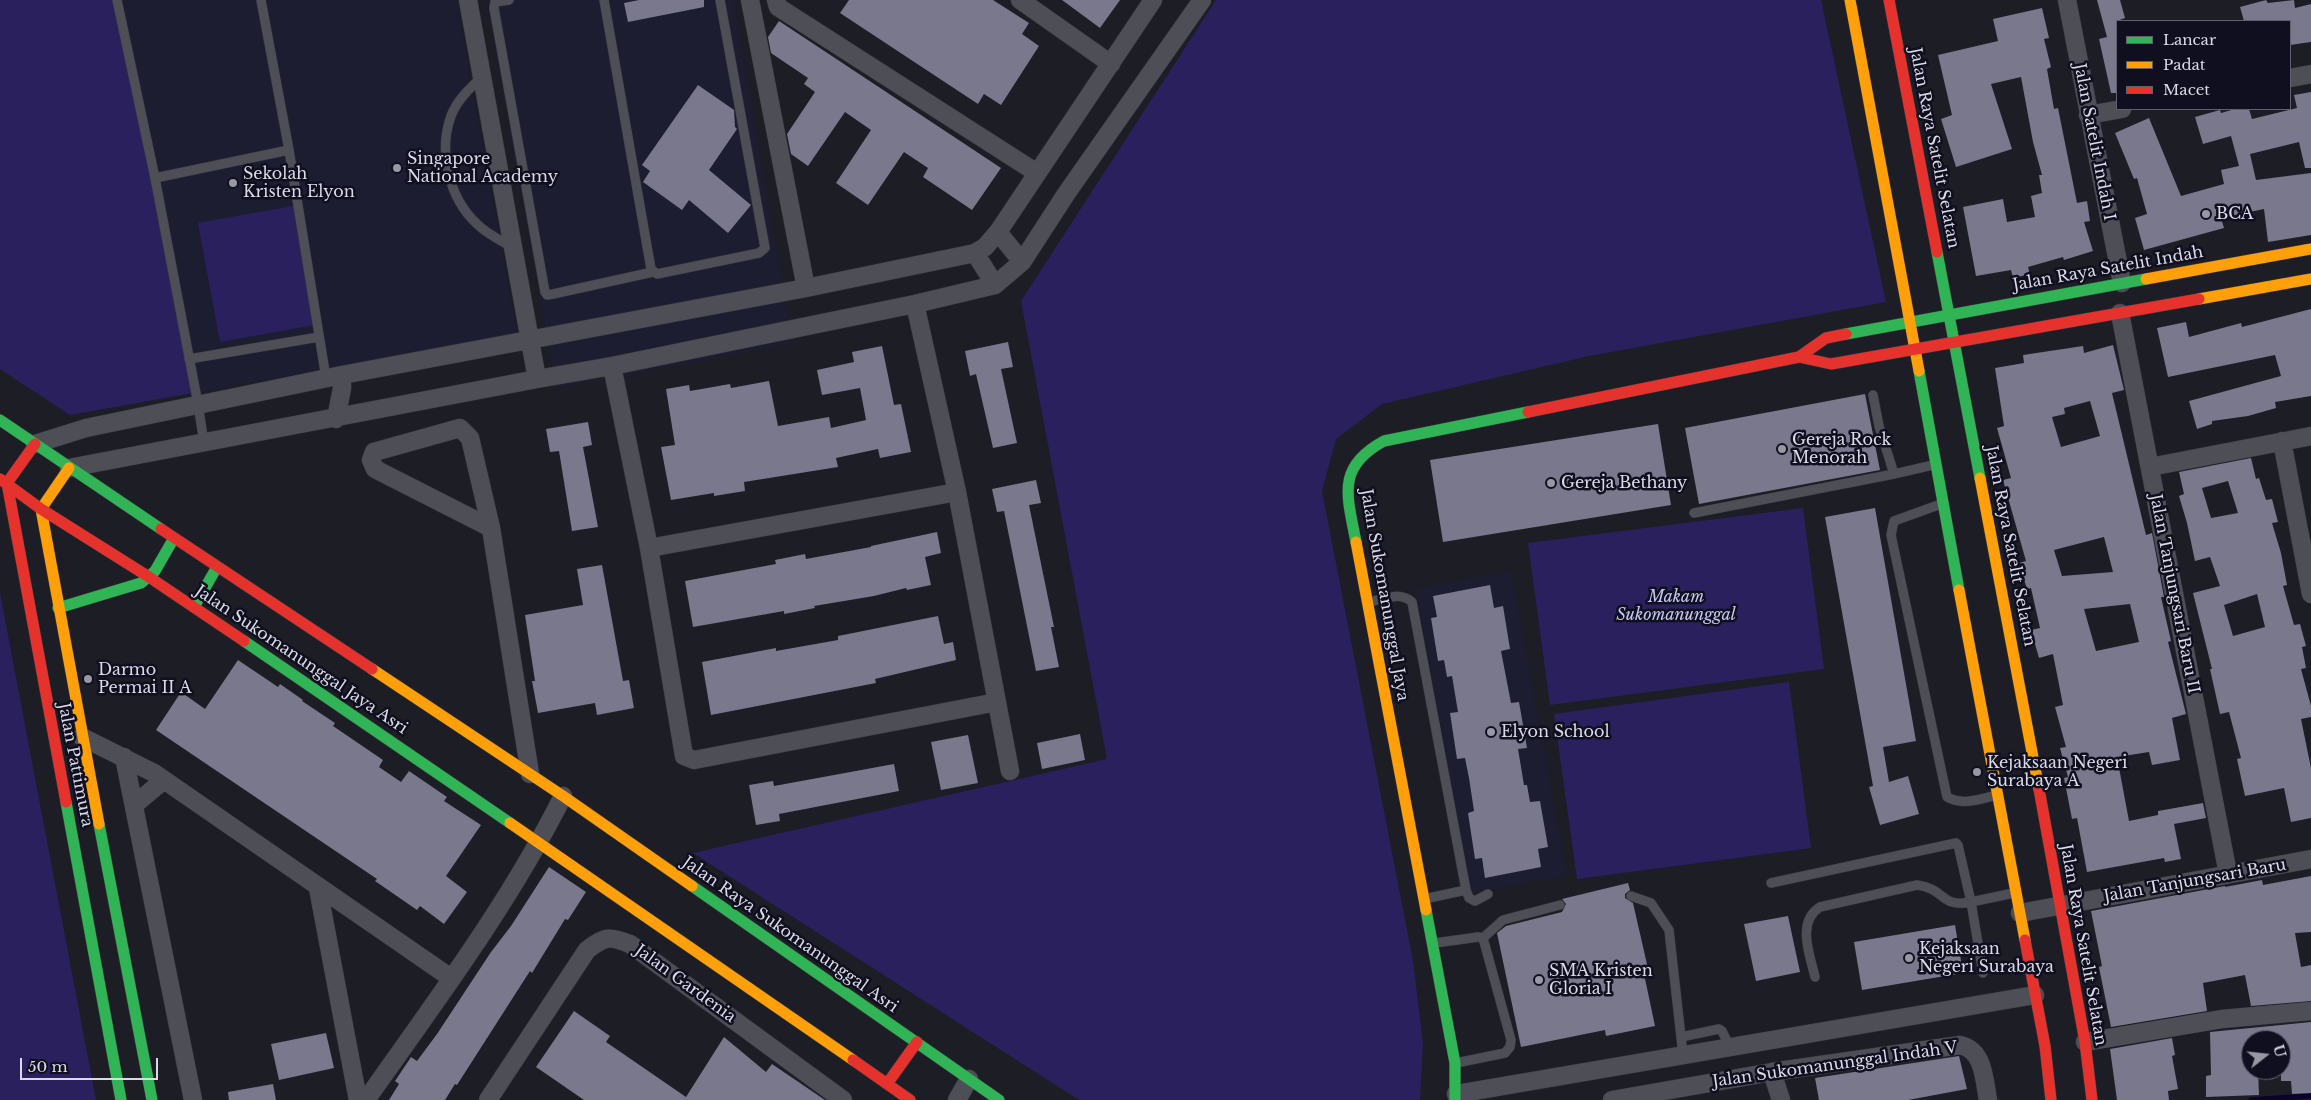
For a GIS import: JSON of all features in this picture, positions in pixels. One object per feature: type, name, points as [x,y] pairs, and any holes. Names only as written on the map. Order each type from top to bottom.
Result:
[{"type":"street","points":[[468,0],[515,248],[537,379]]},
{"type":"street","points":[[750,0],[806,288]]},
{"type":"street","points":[[776,0],[778,7],[1037,173]]},
{"type":"street","points":[[1020,0],[1111,64]]},
{"type":"street","points":[[4,481],[34,444],[86,428],[334,376],[806,288],[975,253],[985,247],[998,232],[1154,0]]},
{"type":"street","points":[[41,509],[70,468],[612,366],[915,304],[995,285],[1022,262],[1066,194],[1202,0]]},
{"type":"street","points":[[1850,0],[1916,349],[1935,465],[1944,503],[2045,1046],[2051,1100]]},
{"type":"street","name":"Jalan Raya Satelit Selatan","points":[[1889,0],[2061,906],[2085,1042],[2092,1100]]},
{"type":"street","name":"Jalan Satelit Indah I","points":[[2068,0],[2088,115],[2122,283]]},
{"type":"street","points":[[2291,78],[2311,74]]},
{"type":"street","points":[[2088,115],[2116,110]]},
{"type":"street","points":[[998,232],[1022,262]]},
{"type":"street","points":[[1916,349],[2307,279],[2304,250]]},
{"type":"street","name":"Jalan Raya Satelit Indah","points":[[1911,322],[2304,250]]},
{"type":"street","points":[[975,253],[995,285]]},
{"type":"street","points":[[915,304],[957,492],[1010,771]]},
{"type":"street","name":"Jalan Tanjungsari Baru II","points":[[2120,314],[2228,874]]},
{"type":"street","name":"Jalan Sukomanunggal Jaya","points":[[1456,1097],[1455,1063],[1348,491],[1350,472],[1365,450],[1384,441],[1799,357],[1826,338],[1911,322]]},
{"type":"street","name":"Jalan Sukomanunggal Jaya","points":[[1799,357],[1831,364],[1916,349]]},
{"type":"street","points":[[612,366],[649,548],[684,756],[690,760],[997,702]]},
{"type":"street","points":[[334,376],[336,419]]},
{"type":"street","name":"Jalan Sukomanunggal Jaya Asri","points":[[0,420],[217,567],[563,796]]},
{"type":"street","points":[[491,528],[375,468],[371,460],[374,452],[460,428],[470,438],[491,528],[530,774]]},
{"type":"street","points":[[2150,467],[2311,436]]},
{"type":"street","points":[[2282,441],[2311,594]]},
{"type":"street","name":"Jalan Sukomanunggal Jaya Asri","points":[[4,481],[41,509],[194,607],[540,843]]},
{"type":"street","name":"Jalan Pattimura","points":[[4,481],[121,1100]]},
{"type":"street","points":[[649,548],[957,492]]},
{"type":"street","name":"Jalan Pattimura","points":[[41,509],[82,737],[152,1100]]},
{"type":"street","points":[[58,608],[127,588],[149,577],[174,538]]},
{"type":"street","points":[[194,607],[217,567]]},
{"type":"street","points":[[82,737],[124,757],[164,780],[451,978]]},
{"type":"street","points":[[124,757],[192,1100]]},
{"type":"street","points":[[134,806],[164,780]]},
{"type":"street","points":[[366,1100],[451,978],[540,843],[563,796]]},
{"type":"street","name":"Jalan Raya Sukomanunggal Asri","points":[[563,796],[999,1100]]},
{"type":"street","points":[[540,843],[910,1100]]},
{"type":"street","name":"Jalan Tanjungsari Baru","points":[[2020,913],[2311,860]]},
{"type":"street","points":[[318,888],[358,1100]]},
{"type":"street","name":"Jalan Gardenia","points":[[495,1097],[587,950],[601,940],[614,937],[630,944],[843,1100]]},
{"type":"street","points":[[1456,1097],[1683,1055],[2035,995]]},
{"type":"street","points":[[2085,1042],[2222,1019],[2311,1011]]},
{"type":"street","points":[[887,1084],[917,1042]]},
{"type":"street","name":"Jalan Sukomanunggal Indah V","points":[[1612,1100],[1772,1072],[1960,1045],[1970,1047],[1980,1062],[1988,1100]]},
{"type":"street","points":[[1772,1072],[1780,1100]]},
{"type":"street","points":[[957,1100],[969,1079]]},
{"type":"lane","points":[[117,0],[155,178],[204,443]]},
{"type":"lane","points":[[261,0],[289,150],[319,337],[334,376]]},
{"type":"lane","points":[[509,0],[496,2],[494,8],[547,296],[653,272],[656,274],[750,255],[759,253],[765,248],[720,0]]},
{"type":"lane","points":[[604,0],[653,272]]},
{"type":"lane","points":[[483,76],[459,102],[451,117],[446,142],[447,169],[461,206],[476,224],[515,248]]},
{"type":"lane","points":[[155,178],[289,150]]},
{"type":"lane","points":[[189,359],[319,337]]},
{"type":"lane","points":[[1873,394],[1879,426],[1894,474]]},
{"type":"lane","points":[[1694,513],[1935,465]]},
{"type":"lane","points":[[1944,503],[1894,521],[1891,535],[1947,798],[1956,802],[1970,802],[1997,795]]},
{"type":"lane","points":[[1368,602],[1398,596],[1406,596],[1412,602],[1466,890],[1472,900],[1476,901],[1488,894]]},
{"type":"lane","points":[[1771,883],[1956,843],[1971,902],[1983,973]]},
{"type":"lane","points":[[1815,977],[1806,938],[1807,922],[1812,912],[1820,907],[1917,885],[1938,891],[1948,902],[1957,905],[2016,893]]},
{"type":"lane","points":[[1424,899],[1466,890]]},
{"type":"lane","points":[[1631,896],[1651,903],[1669,930],[1683,1055]]},
{"type":"lane","points":[[1483,938],[1503,920],[1560,905]]},
{"type":"lane","points":[[1432,944],[1478,937],[1483,938]]},
{"type":"lane","points":[[1455,1063],[1505,1053],[1510,1047],[1511,1040],[1483,938]]},
{"type":"lane","points":[[1681,1037],[1719,1029],[1722,1031],[1730,1047]]},
{"type":"shaded area","points":[[122,0],[456,0],[517,335],[193,393]]},
{"type":"shaded area","points":[[486,0],[733,0],[793,344],[556,388]]},
{"type":"shaded area","name":"Elyon School","points":[[1511,571],[1567,876],[1471,893],[1416,588]]},
{"type":"green space","points":[[0,0],[122,0],[193,393],[70,415],[0,369]]},
{"type":"green space","points":[[1216,0],[1821,0],[1886,302],[1589,356],[1382,404],[1336,439],[1322,491],[1413,961],[1423,1043],[1420,1100],[1079,1100],[693,853],[1107,759],[1021,301]]},
{"type":"green space","points":[[293,206],[315,325],[220,342],[198,223]]},
{"type":"green space","name":"Makam Sukomanunggal","points":[[1803,508],[1824,669],[1550,705],[1528,543]]},
{"type":"green space","points":[[0,593],[96,1100],[0,1100]]},
{"type":"green space","points":[[1789,682],[1811,848],[1577,879],[1554,714]]},
{"type":"building","points":[[639,0],[704,0],[704,7],[628,22],[624,3]]},
{"type":"building","points":[[849,0],[993,0],[1029,23],[1022,34],[1039,46],[1001,105],[984,94],[978,104],[840,13]]},
{"type":"building","points":[[1062,0],[1120,0],[1100,28]]},
{"type":"building","points":[[2097,0],[2120,0],[2125,18],[2116,20],[2116,93],[2111,93],[2099,39],[2107,37]]},
{"type":"building","points":[[2266,0],[2268,3],[2294,0],[2295,8],[2311,4],[2311,42],[2291,45],[2291,20],[2244,20],[2240,7]]},
{"type":"building","points":[[2042,8],[2049,38],[2044,39],[2051,67],[2047,69],[2054,109],[2058,108],[2077,203],[2087,201],[2090,221],[2084,222],[2093,251],[2064,260],[2063,257],[2028,267],[2030,274],[2013,278],[2011,270],[1976,276],[1963,207],[2003,199],[2007,222],[2035,217],[2031,196],[2042,193],[2039,175],[2042,175],[2033,142],[2021,77],[1991,84],[2012,149],[1956,167],[1941,119],[1952,115],[1938,55],[1998,41],[1993,19]]},
{"type":"building","points":[[779,21],[1001,168],[972,210],[923,177],[928,168],[904,152],[868,205],[836,183],[871,130],[845,112],[808,166],[791,154],[787,134],[815,92],[804,84],[808,78],[771,53],[768,37]]},
{"type":"building","points":[[698,85],[734,110],[735,127],[737,129],[709,170],[751,205],[728,233],[689,200],[682,210],[643,182],[650,171],[642,165]]},
{"type":"building","points":[[2311,92],[2311,168],[2305,168],[2299,142],[2250,154],[2256,180],[2311,173],[2311,235],[2268,242],[2264,209],[2221,218],[2224,228],[2144,250],[2135,218],[2147,214],[2137,178],[2134,179],[2115,133],[2149,118],[2181,196],[2224,184],[2221,170],[2239,166],[2231,136],[2203,144],[2195,117],[2220,110],[2221,113],[2232,110],[2249,110],[2252,119],[2297,108],[2294,95]]},
{"type":"building","points":[[2311,309],[2311,396],[2275,402],[2276,408],[2248,416],[2212,421],[2212,424],[2197,429],[2189,401],[2281,376],[2275,355],[2168,377],[2157,328],[2186,322],[2189,337],[2241,323],[2242,327]]},
{"type":"building","points":[[1008,342],[1013,367],[1001,369],[1017,443],[993,448],[976,374],[970,376],[965,351]]},
{"type":"building","points":[[2113,345],[2124,390],[2112,393],[2146,535],[2152,533],[2164,597],[2161,597],[2171,641],[2168,642],[2186,714],[2172,718],[2180,760],[2152,765],[2149,752],[2117,757],[2129,821],[2158,815],[2158,811],[2203,803],[2206,818],[2174,824],[2181,859],[2165,862],[2164,858],[2087,872],[2077,818],[2072,819],[2064,778],[2068,777],[2060,748],[2066,747],[2055,707],[2063,705],[2053,654],[2039,658],[2031,630],[2040,628],[2031,588],[2027,589],[2019,563],[2026,561],[2003,480],[2011,478],[1997,428],[2004,426],[1995,368],[2024,363],[2023,355],[2083,346],[2084,353]],"holes":[[[2090,401],[2100,436],[2061,447],[2052,417],[2065,414],[2064,408]],[[2104,537],[2113,572],[2062,576],[2054,550]],[[2130,604],[2139,642],[2096,651],[2084,609]]]},
{"type":"building","points":[[882,346],[894,405],[901,404],[911,452],[880,458],[878,449],[836,458],[838,467],[744,482],[745,491],[714,496],[714,493],[671,500],[661,447],[675,445],[666,389],[689,385],[690,391],[730,384],[731,388],[769,381],[778,426],[829,417],[831,428],[866,420],[860,388],[822,395],[817,370],[854,362],[852,352]]},
{"type":"building","name":"Gereja Rock Menorah","points":[[1865,394],[1880,470],[1699,504],[1685,428]]},
{"type":"building","points":[[588,422],[592,445],[583,447],[598,527],[572,531],[559,451],[550,452],[546,429]]},
{"type":"building","name":"Gereja Bethany","points":[[1658,424],[1671,505],[1443,542],[1430,460]]},
{"type":"building","points":[[2251,458],[2256,479],[2259,478],[2266,500],[2272,499],[2278,522],[2272,523],[2281,553],[2287,585],[2283,586],[2294,625],[2300,624],[2306,646],[2302,647],[2306,668],[2301,669],[2311,706],[2311,717],[2301,719],[2311,768],[2311,818],[2291,822],[2284,788],[2245,796],[2237,759],[2241,758],[2229,712],[2220,714],[2210,669],[2212,669],[2193,593],[2220,586],[2210,557],[2195,561],[2179,496],[2184,494],[2179,472]],"holes":[[[2228,481],[2238,513],[2211,518],[2202,488]],[[2257,594],[2265,627],[2233,636],[2224,605]]]},
{"type":"building","points":[[1036,480],[1041,503],[1029,505],[1054,627],[1051,627],[1059,667],[1036,671],[1004,511],[997,512],[992,489]]},
{"type":"building","points":[[1875,508],[1916,741],[1883,747],[1889,782],[1908,776],[1919,814],[1880,825],[1869,787],[1873,786],[1825,517]]},
{"type":"building","points":[[937,532],[941,553],[925,557],[931,585],[814,606],[815,608],[784,614],[784,611],[693,627],[685,581],[776,564],[775,560],[805,554],[806,559]]},
{"type":"building","points":[[602,565],[623,681],[629,680],[634,708],[597,715],[595,703],[538,713],[532,681],[535,681],[525,615],[583,605],[577,569]]},
{"type":"building","name":"Elyon School","points":[[1490,585],[1494,608],[1503,606],[1510,649],[1501,651],[1511,703],[1519,702],[1527,748],[1518,749],[1524,785],[1527,785],[1530,802],[1540,801],[1548,847],[1538,849],[1541,867],[1485,878],[1482,858],[1475,859],[1468,813],[1474,811],[1465,758],[1457,759],[1450,713],[1458,712],[1452,676],[1447,677],[1444,660],[1438,661],[1431,618],[1437,617],[1433,596]]},
{"type":"building","points":[[938,616],[944,644],[953,642],[956,660],[875,679],[876,683],[711,715],[702,662],[776,648],[776,651],[838,640],[838,636]]},
{"type":"building","points":[[238,660],[278,687],[280,684],[335,723],[333,726],[383,760],[379,767],[401,782],[409,771],[447,797],[444,801],[481,825],[446,876],[467,892],[444,924],[420,906],[417,910],[375,881],[377,879],[156,730],[181,692],[205,709]]},
{"type":"building","points":[[1080,734],[1085,760],[1042,769],[1037,743]]},
{"type":"building","points":[[968,735],[978,783],[941,790],[931,742]]},
{"type":"building","points":[[894,764],[899,791],[779,814],[780,821],[756,825],[749,785],[773,781],[774,786]]},
{"type":"building","points":[[549,867],[586,892],[568,920],[565,919],[532,973],[530,971],[457,1085],[455,1084],[445,1100],[389,1100],[399,1084],[395,1081],[411,1057],[417,1061],[437,1034]]},
{"type":"building","points":[[2311,876],[2311,932],[2295,933],[2301,967],[2311,965],[2311,1001],[2251,1006],[2245,975],[2203,983],[2207,1011],[2111,1027],[2099,967],[2102,966],[2091,911],[2262,880],[2263,885]]},
{"type":"building","points":[[1628,883],[1630,890],[1625,894],[1625,898],[1633,903],[1649,973],[1644,974],[1655,1026],[1606,1036],[1605,1030],[1521,1047],[1497,933],[1506,926],[1562,912],[1566,904],[1562,899]]},
{"type":"building","points":[[1788,916],[1800,972],[1756,981],[1744,924]]},
{"type":"building","name":"Kejaksaan Negeri Surabaya","points":[[1955,925],[1963,973],[1862,990],[1854,942]]},
{"type":"building","points":[[574,1011],[610,1036],[606,1042],[686,1097],[724,1037],[766,1072],[772,1064],[825,1100],[584,1100],[536,1067]]},
{"type":"building","points":[[2311,1022],[2311,1093],[2292,1094],[2291,1081],[2281,1081],[2291,1080],[2291,1030],[2241,1030],[2241,1080],[2258,1080],[2259,1095],[2206,1097],[2206,1076],[2211,1075],[2210,1032]]},
{"type":"building","points":[[326,1033],[334,1068],[279,1080],[271,1044]]},
{"type":"building","points":[[2172,1038],[2175,1055],[2172,1056],[2178,1089],[2168,1091],[2169,1100],[2117,1100],[2110,1049]]},
{"type":"building","points":[[1959,1056],[1967,1089],[1908,1100],[1819,1100],[1815,1078]]},
{"type":"building","points":[[273,1084],[276,1100],[229,1100],[228,1092]]},
{"type":"waterway","points":[[2251,1100],[2311,1096]]},
{"type":"traffic: fast","points":[[1937,252],[1980,478]]},
{"type":"traffic: fast","points":[[1846,334],[2146,279]]},
{"type":"traffic: fast","points":[[1919,371],[1959,590]]},
{"type":"traffic: fast","points":[[1356,542],[1348,496],[1349,484],[1352,472],[1358,461],[1369,451],[1384,441],[1528,412]]},
{"type":"traffic: fast","points":[[0,420],[161,529]]},
{"type":"traffic: fast","points":[[58,608],[141,583],[155,571],[174,538]]},
{"type":"traffic: fast","points":[[194,607],[217,567]]},
{"type":"traffic: fast","points":[[244,641],[510,823]]},
{"type":"traffic: fast","points":[[66,802],[121,1100]]},
{"type":"traffic: fast","points":[[99,824],[152,1100]]},
{"type":"traffic: fast","points":[[692,886],[999,1100]]},
{"type":"traffic: fast","points":[[1426,910],[1455,1063],[1455,1100]]},
{"type":"traffic: slow","points":[[1850,0],[1919,371]]},
{"type":"traffic: slow","points":[[2146,279],[2311,249]]},
{"type":"traffic: slow","points":[[2199,299],[2311,279]]},
{"type":"traffic: slow","points":[[69,468],[41,509],[99,824]]},
{"type":"traffic: slow","points":[[1980,478],[2039,789]]},
{"type":"traffic: slow","points":[[1356,542],[1426,910]]},
{"type":"traffic: slow","points":[[1959,590],[2025,940]]},
{"type":"traffic: slow","points":[[372,669],[563,796],[692,886]]},
{"type":"traffic: slow","points":[[510,823],[853,1060]]},
{"type":"traffic: jam","points":[[1889,0],[1937,252]]},
{"type":"traffic: jam","points":[[1799,357],[1831,364],[2199,299]]},
{"type":"traffic: jam","points":[[1528,412],[1799,357],[1826,338],[1846,334]]},
{"type":"traffic: jam","points":[[35,444],[7,483],[66,802]]},
{"type":"traffic: jam","points":[[0,479],[41,509],[149,577],[244,641]]},
{"type":"traffic: jam","points":[[161,529],[372,669]]},
{"type":"traffic: jam","points":[[2039,789],[2085,1042],[2092,1100]]},
{"type":"traffic: jam","points":[[2025,940],[2045,1046],[2051,1100]]},
{"type":"traffic: jam","points":[[887,1084],[917,1042]]},
{"type":"traffic: jam","points":[[853,1060],[910,1100]]},
{"type":"place","name":"Singapore National Academy","points":[[397,168]]},
{"type":"place","name":"Sekolah Kristen Elyon","points":[[233,183]]},
{"type":"place","name":"BCA","points":[[2206,214]]},
{"type":"place","name":"Gereja Rock Menorah","points":[[1782,449]]},
{"type":"place","name":"Gereja Bethany","points":[[1551,483]]},
{"type":"place","name":"Darmo Permai II A","points":[[88,679]]},
{"type":"place","name":"Elyon School","points":[[1491,732]]},
{"type":"place","name":"Kejaksaan Negeri Surabaya A","points":[[1977,772]]},
{"type":"place","name":"Kejaksaan Negeri Surabaya","points":[[1909,958]]},
{"type":"place","name":"SMA Kristen Gloria I","points":[[1539,980]]}]
